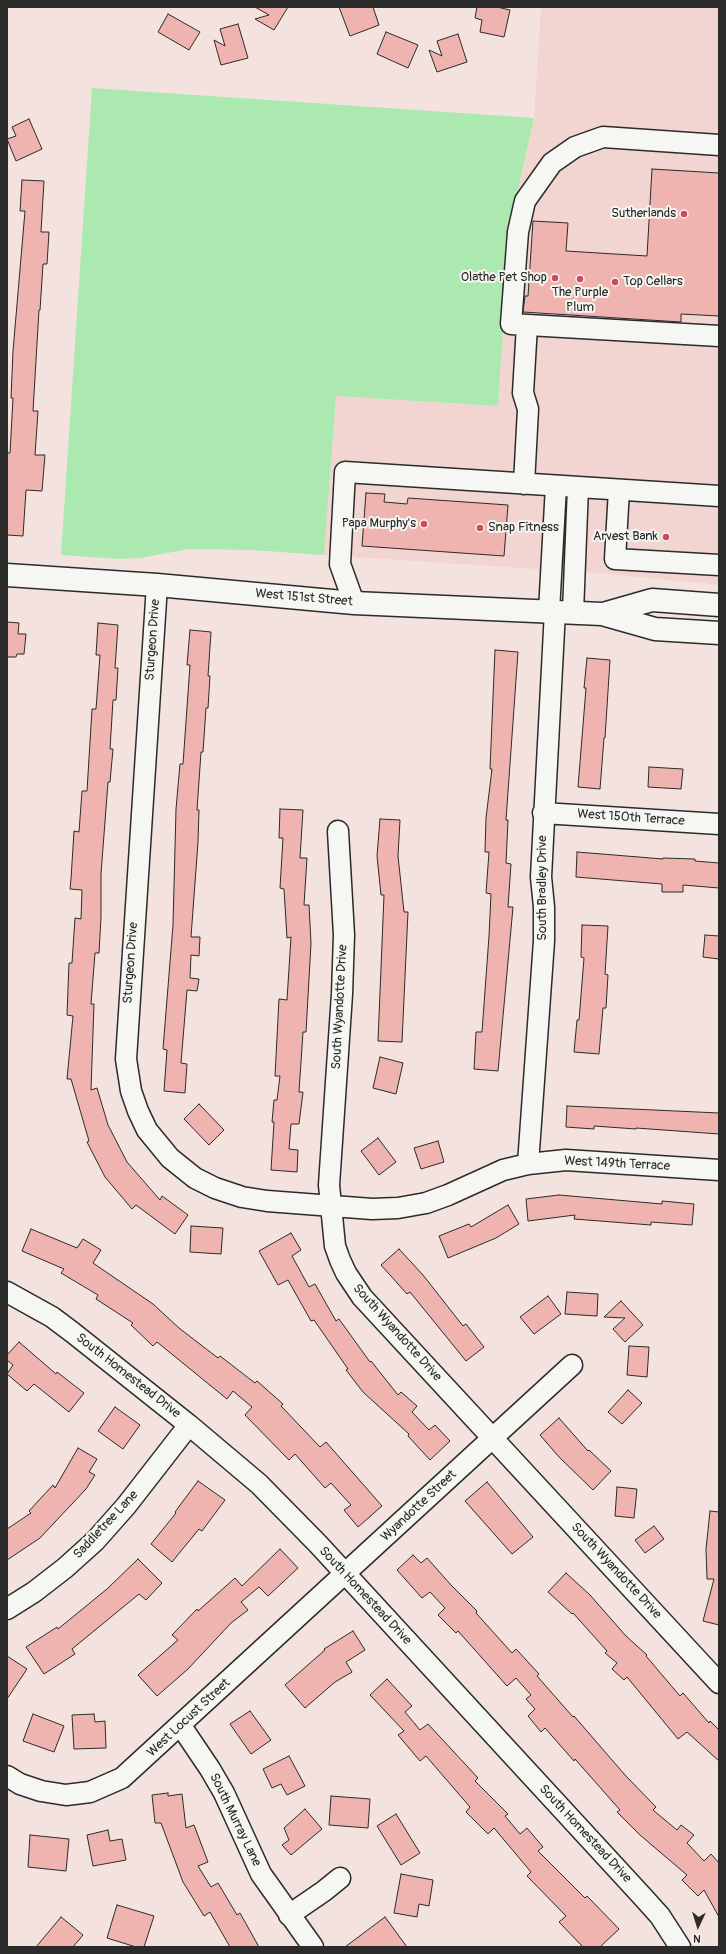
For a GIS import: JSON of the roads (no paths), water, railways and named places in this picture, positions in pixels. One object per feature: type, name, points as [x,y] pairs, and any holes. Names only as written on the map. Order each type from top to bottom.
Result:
[{"type":"main road","name":"West 151st Street","points":[[7,575],[157,585],[354,603],[602,614],[655,629],[719,633]]},
{"type":"main road","name":"West 151st Street","points":[[602,614],[652,600],[719,605]]},
{"type":"street","points":[[719,144],[602,137],[575,147],[552,163],[525,201],[518,232],[511,324],[719,336]]},
{"type":"street","points":[[524,484],[528,409],[523,393],[527,325]]},
{"type":"street","points":[[354,603],[340,564],[345,472],[719,496]]},
{"type":"street","points":[[556,486],[559,612]]},
{"type":"street","points":[[559,612],[578,487]]},
{"type":"street","points":[[619,490],[615,559],[719,564]]},
{"type":"street","name":"Sturgeon Drive","points":[[157,585],[127,1035],[126,1059],[131,1091],[138,1111],[159,1146],[176,1164],[195,1178],[215,1188],[242,1197],[331,1206]]},
{"type":"street","name":"South Bradley Drive","points":[[528,1164],[544,941],[544,907],[541,877],[544,813],[559,612]]},
{"type":"street","name":"West 150th Terrace","points":[[544,813],[719,824]]},
{"type":"street","name":"South Wyandotte Drive","points":[[338,831],[344,935],[342,994],[329,1185],[335,1246],[346,1273],[362,1297],[719,1682]]},
{"type":"street","name":"West 149th Terrace","points":[[331,1206],[385,1208],[426,1203],[448,1195],[503,1170],[528,1164],[566,1160],[719,1170]]},
{"type":"street","name":"South Homestead Drive","points":[[7,1292],[52,1317],[189,1425],[259,1484],[345,1574],[642,1896],[660,1916],[680,1947]]},
{"type":"street","name":"Wyandotte Street","points":[[345,1574],[572,1365]]},
{"type":"street","name":"Saddletree Lane","points":[[7,1609],[34,1592],[65,1568],[95,1541],[126,1506],[189,1425]]},
{"type":"street","name":"West Locust Street","points":[[7,1776],[20,1784],[41,1791],[66,1795],[90,1792],[122,1778],[181,1726],[345,1574]]},
{"type":"street","name":"South Murray Lane","points":[[181,1726],[224,1793],[260,1874],[313,1947]]},
{"type":"street","points":[[289,1915],[340,1878]]},
{"type":"place","name":"Sutherlands","points":[[684,214]]},
{"type":"place","name":"Olathe Pet Shop","points":[[555,278]]},
{"type":"place","name":"The Purple Plum","points":[[580,279]]},
{"type":"place","name":"Top Cellars","points":[[615,282]]},
{"type":"place","name":"Papa Murphy's","points":[[424,524]]},
{"type":"place","name":"Snap Fitness","points":[[480,528]]},
{"type":"place","name":"Arvest Bank","points":[[666,537]]}]
